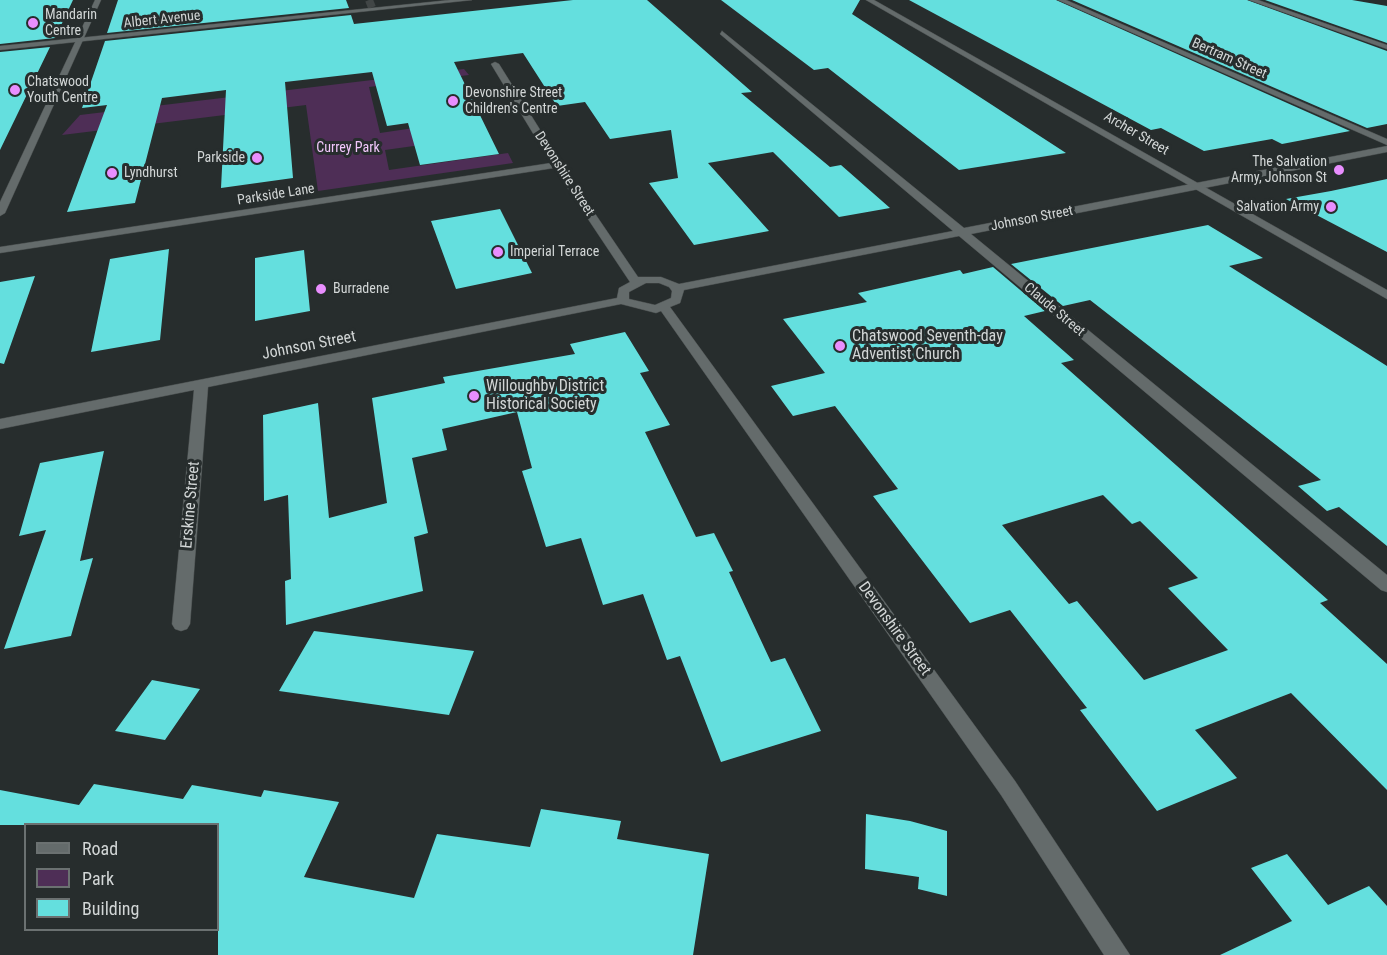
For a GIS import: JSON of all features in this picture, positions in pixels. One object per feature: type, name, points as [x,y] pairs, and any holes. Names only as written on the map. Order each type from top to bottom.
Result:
[{"type":"street","points":[[0,213],[98,0]]},
{"type":"street","name":"Albert Avenue","points":[[0,48],[469,0]]},
{"type":"street","name":"Archer Street","points":[[869,0],[1387,295]]},
{"type":"street","name":"Bertram Street","points":[[1061,0],[1387,142]]},
{"type":"street","points":[[1252,0],[1387,47]]},
{"type":"street","name":"Claude Street","points":[[722,33],[960,233],[1387,585]]},
{"type":"street","name":"Devonshire Street","points":[[495,64],[557,165],[635,281]]},
{"type":"street","name":"Johnson Street","points":[[676,288],[1387,149]]},
{"type":"street","name":"Parkside Lane","points":[[0,250],[557,165]]},
{"type":"street","points":[[661,280],[676,288],[679,295],[676,300],[664,307],[636,308],[623,300],[623,290],[635,281],[661,280]]},
{"type":"street","name":"Johnson Street","points":[[0,424],[201,386],[623,300]]},
{"type":"street","name":"Devonshire Street","points":[[664,307],[1008,788],[1118,955]]},
{"type":"street","name":"Erskine Street","points":[[181,624],[201,386]]},
{"type":"green space","name":"Currey Park","points":[[464,69],[469,75],[369,87],[380,133],[414,128],[421,145],[385,150],[389,170],[508,153],[513,163],[318,191],[306,105],[62,135],[80,115]]},
{"type":"building","name":"Mandarin Centre","points":[[0,0],[73,0],[55,38],[0,44]]},
{"type":"building","points":[[118,0],[346,0],[349,8],[107,33]]},
{"type":"building","points":[[573,0],[647,0],[752,92],[741,93],[830,167],[841,165],[890,208],[839,217],[773,152],[708,163],[769,231],[694,245],[649,183],[678,178],[671,130],[610,139],[585,102],[557,106],[523,53],[454,62],[499,154],[420,165],[408,123],[387,126],[372,72],[285,82],[293,178],[221,188],[226,90],[162,98],[135,203],[67,212],[107,105],[82,108],[105,41],[351,15],[354,24]]},
{"type":"building","points":[[721,0],[860,0],[852,14],[1066,153],[959,170],[828,68],[814,70]]},
{"type":"building","points":[[909,0],[1056,0],[1350,131],[1282,144],[1272,139],[1204,151],[1161,128],[1151,130]]},
{"type":"building","points":[[1072,0],[1247,0],[1387,51],[1387,124],[1367,128]]},
{"type":"building","points":[[1265,0],[1352,0],[1387,6],[1387,43]]},
{"type":"building","name":"Chatswood Youth Centre","points":[[50,47],[0,150],[0,52]]},
{"type":"building","name":"Salvation Army","points":[[1387,179],[1387,252],[1286,199],[1331,191]]},
{"type":"building","name":"Imperial Terrace","points":[[500,209],[532,273],[456,289],[431,221]]},
{"type":"building","points":[[1208,225],[1263,258],[1229,266],[1387,366],[1387,546],[1339,507],[1327,511],[1298,486],[1321,480],[1090,300],[1063,306],[1011,264]]},
{"type":"building","points":[[169,249],[160,340],[91,352],[110,259]]},
{"type":"building","points":[[304,250],[310,311],[255,321],[255,258]]},
{"type":"building","points":[[993,267],[1045,311],[1024,316],[1074,360],[1061,363],[1328,600],[1320,603],[1387,664],[1387,790],[1291,693],[1195,730],[1237,778],[1157,811],[1080,710],[1087,708],[1010,610],[970,623],[873,496],[898,489],[835,406],[793,416],[771,386],[825,373],[783,319],[867,302],[858,293],[960,270],[963,274]],"holes":[[[1103,495],[1132,524],[1140,521],[1198,578],[1168,588],[1228,650],[1144,680],[1077,601],[1069,604],[1002,525]]]},
{"type":"building","points":[[35,276],[4,364],[0,363],[0,282]]},
{"type":"building","points":[[625,332],[649,371],[640,373],[670,425],[645,432],[696,537],[714,533],[733,571],[729,572],[771,662],[785,658],[821,731],[721,762],[680,656],[667,660],[643,594],[603,605],[581,538],[546,547],[522,471],[532,468],[517,412],[442,429],[447,450],[412,458],[428,533],[414,537],[423,591],[286,625],[285,581],[291,579],[288,495],[264,501],[263,415],[318,403],[329,518],[387,503],[372,398],[445,383],[443,377],[575,354],[570,344]]},
{"type":"building","points":[[104,451],[80,561],[93,558],[71,636],[4,649],[46,530],[19,536],[40,463]]},
{"type":"building","points":[[314,631],[474,651],[449,715],[279,691]]},
{"type":"building","points":[[152,680],[200,689],[165,740],[115,731]]},
{"type":"building","points":[[94,784],[183,799],[192,785],[261,797],[264,790],[339,802],[304,877],[414,898],[437,834],[530,847],[541,809],[621,821],[617,839],[709,854],[693,955],[218,955],[219,823],[0,825],[0,790],[79,805]]},
{"type":"building","points":[[866,814],[910,821],[947,831],[947,896],[918,889],[919,877],[865,869]]},
{"type":"building","points":[[1287,854],[1328,905],[1369,886],[1387,906],[1387,955],[1220,955],[1292,921],[1251,868]]},
{"type":"tunnel","points":[[369,0],[373,10]]},
{"type":"place","name":"Mandarin Centre","points":[[33,23]]},
{"type":"place","name":"Chatswood Youth Centre","points":[[15,90]]},
{"type":"place","name":"Devonshire Street Children's Centre","points":[[453,101]]},
{"type":"place","name":"Parkside","points":[[257,158]]},
{"type":"place","name":"The Salvation Army, Johnson St","points":[[1339,170]]},
{"type":"place","name":"Lyndhurst","points":[[112,173]]},
{"type":"place","name":"Salvation Army","points":[[1331,207]]},
{"type":"place","name":"Imperial Terrace","points":[[498,252]]},
{"type":"place","name":"Burradene","points":[[321,289]]},
{"type":"place","name":"Chatswood Seventh-day Adventist Church","points":[[840,346]]},
{"type":"place","name":"Willoughby District Historical Society","points":[[474,396]]}]
